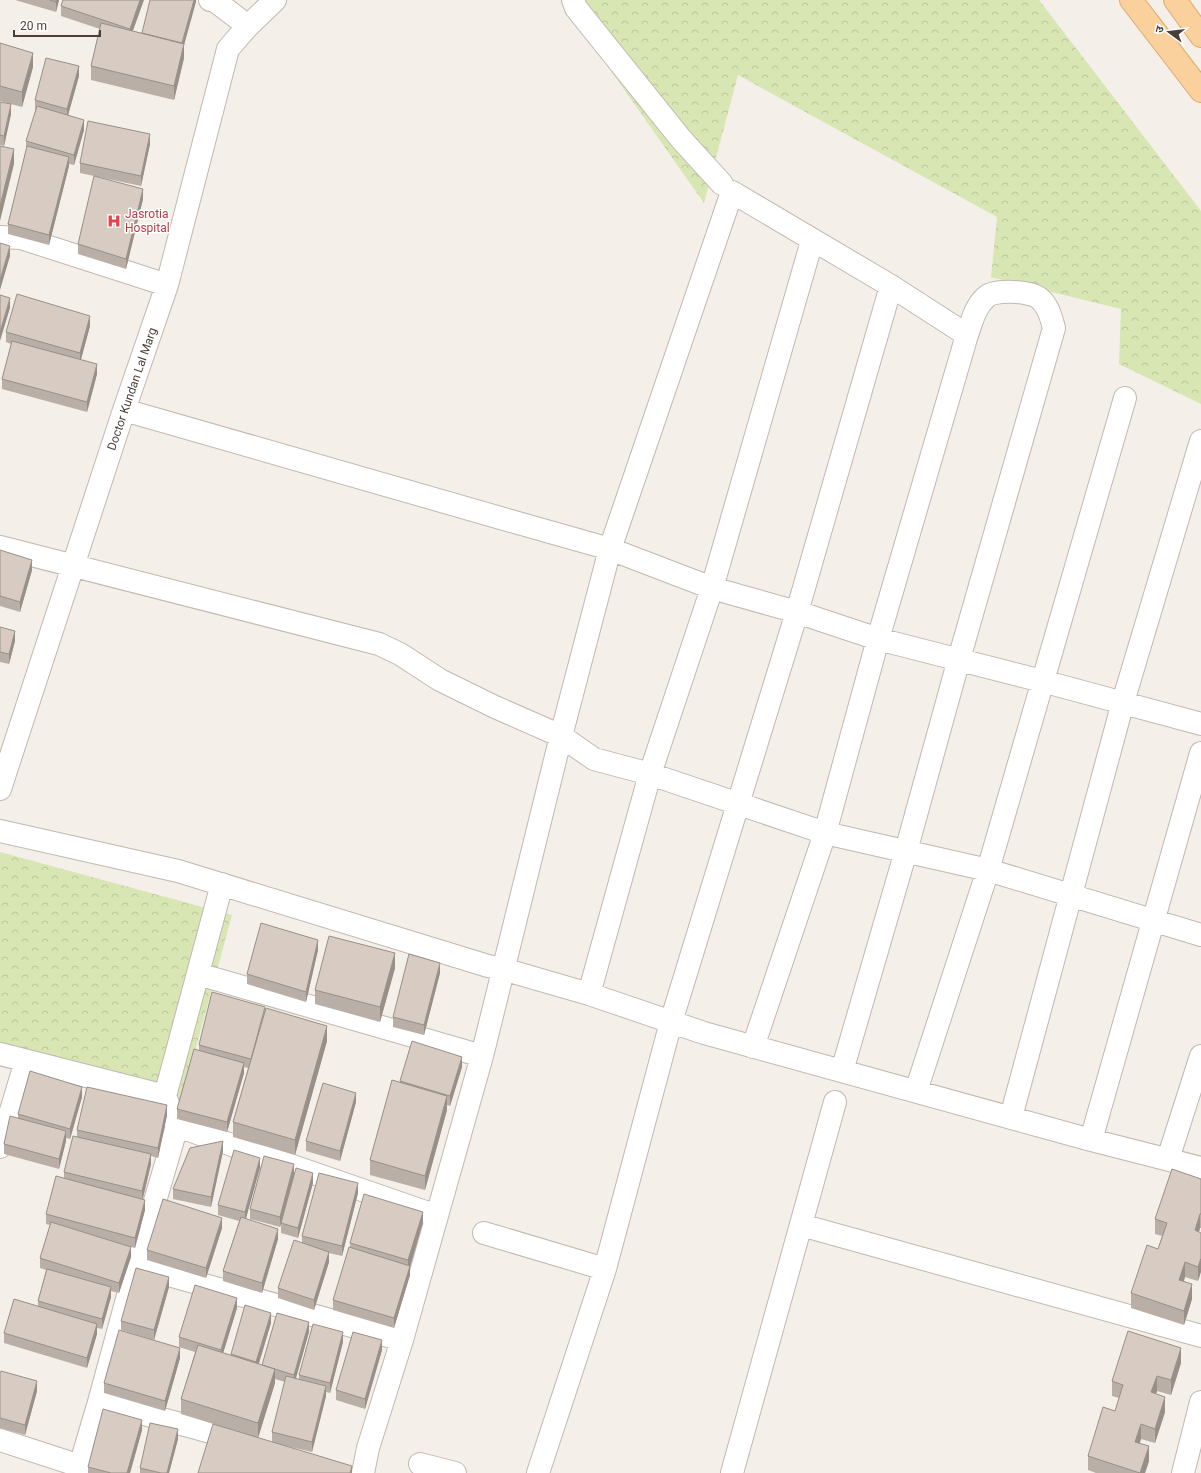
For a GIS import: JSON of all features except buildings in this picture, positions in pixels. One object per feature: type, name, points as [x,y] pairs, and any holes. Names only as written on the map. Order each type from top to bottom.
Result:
[{"type":"main road","points":[[1131,0],[1201,90]]},
{"type":"main road","points":[[1175,0],[1201,36]]},
{"type":"street","points":[[213,0],[248,26]]},
{"type":"street","name":"Doctor Kundan Lal Marg","points":[[0,788],[72,566],[167,285],[228,49],[248,26],[275,0]]},
{"type":"street","points":[[573,0],[576,8],[681,139],[722,184]]},
{"type":"street","points":[[358,1471],[368,1448],[402,1340],[482,1056],[561,736],[610,549],[732,192],[891,286],[967,335]]},
{"type":"street","points":[[0,237],[21,238],[167,285]]},
{"type":"street","points":[[589,994],[650,774],[712,588],[812,240]]},
{"type":"street","points":[[538,1473],[605,1269],[671,1022],[797,612],[891,286]]},
{"type":"street","points":[[753,1047],[825,833],[878,639],[967,335],[976,310],[987,296],[999,292],[1020,292],[1039,297],[1048,310],[1054,328],[842,1071]]},
{"type":"street","points":[[916,1091],[988,870],[1125,398]]},
{"type":"street","points":[[124,410],[610,549],[712,588],[797,612],[878,639],[1123,702],[1201,724]]},
{"type":"street","points":[[1011,1117],[1123,702],[1201,441]]},
{"type":"street","points":[[0,547],[378,644],[400,654],[440,680],[494,707],[561,736],[594,759],[650,774],[825,833],[988,870],[1201,935]]},
{"type":"street","points":[[1091,1140],[1201,753]]},
{"type":"street","points":[[0,831],[178,871],[488,966],[504,969],[589,994],[704,1033],[1091,1140],[1201,1168]]},
{"type":"street","points":[[0,1440],[79,1470],[177,1126],[165,1096],[222,884]]},
{"type":"street","points":[[198,974],[482,1056]]},
{"type":"street","points":[[0,1054],[165,1096]]},
{"type":"street","points":[[1168,1160],[1201,1056]]},
{"type":"street","points":[[0,1148],[26,1060]]},
{"type":"street","points":[[732,1473],[835,1102]]},
{"type":"street","points":[[177,1126],[437,1216]]},
{"type":"street","points":[[801,1225],[1201,1336]]},
{"type":"street","points":[[484,1233],[605,1269]]},
{"type":"street","points":[[136,1266],[402,1340]]},
{"type":"street","points":[[99,1402],[257,1444]]},
{"type":"street","points":[[1183,1473],[1201,1402]]},
{"type":"street","points":[[420,1464],[455,1473]]},
{"type":"green space","points":[[561,0],[1039,0],[1201,211],[1201,404],[1119,364],[1121,309],[991,277],[997,217],[738,75],[704,203]]},
{"type":"green space","points":[[0,852],[232,915],[180,1106],[0,1057]]},
{"type":"place","name":"Jasrotia Hospital","points":[[114,221]]}]
